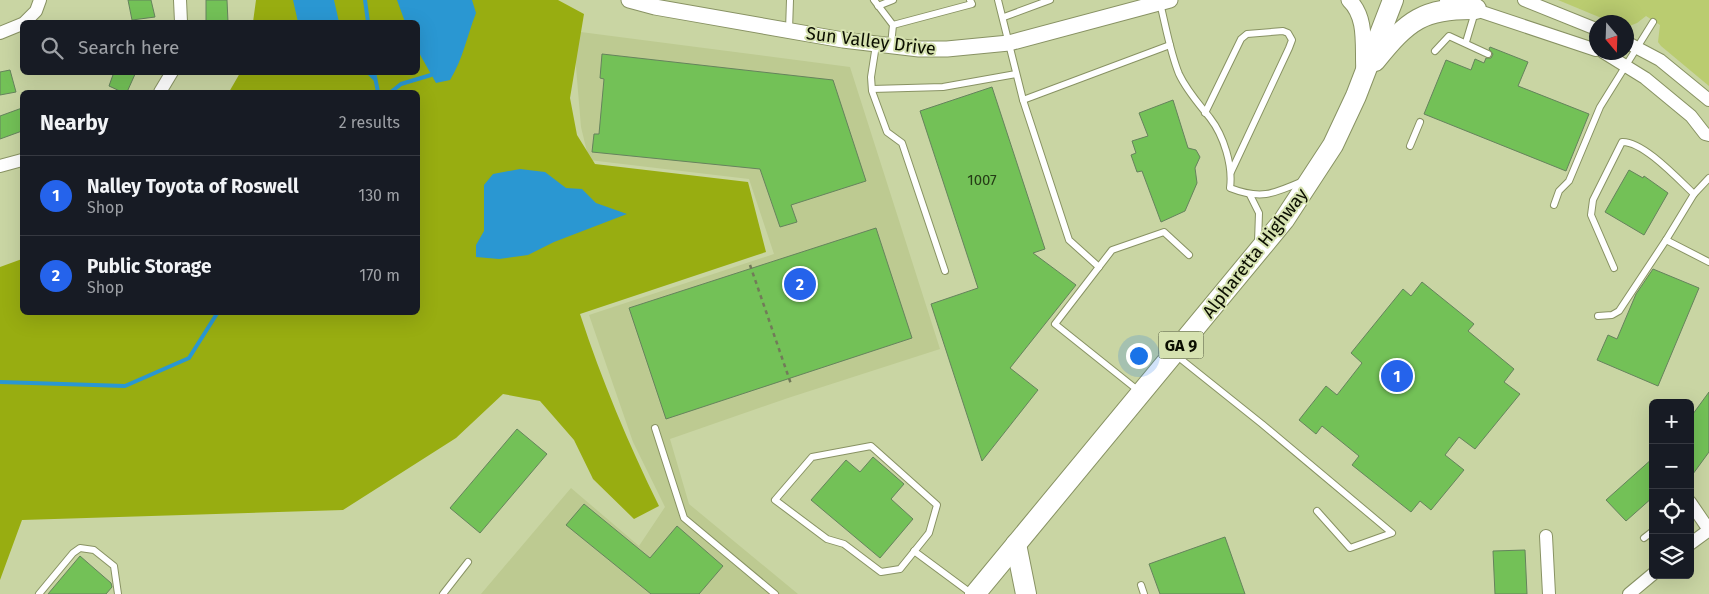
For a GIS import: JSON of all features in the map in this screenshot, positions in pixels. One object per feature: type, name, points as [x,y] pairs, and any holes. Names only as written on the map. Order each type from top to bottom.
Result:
[{"type":"highway","name":"Alpharetta Highway","points":[[974,594],[1285,219],[1315,176],[1344,124],[1393,0]]},
{"type":"highway","points":[[1364,74],[1400,33],[1415,20],[1447,9],[1476,9]]},
{"type":"highway","points":[[1016,544],[1026,594]]},
{"type":"street","points":[[28,20],[36,11],[40,0]]},
{"type":"street","points":[[180,0],[182,20]]},
{"type":"street","name":"Sun Valley Drive","points":[[628,0],[655,8],[789,31],[883,45],[947,50],[1009,43],[1165,2]]},
{"type":"street","points":[[1348,0],[1357,10],[1363,28],[1364,74]]},
{"type":"street","points":[[1446,0],[1589,48]]},
{"type":"street","points":[[1529,1],[1589,25]]},
{"type":"street","points":[[0,33],[20,26]]},
{"type":"street","points":[[1634,46],[1660,60],[1709,100]]},
{"type":"street","points":[[1615,60],[1645,78],[1683,110],[1709,136]]},
{"type":"street","points":[[161,90],[170,75]]},
{"type":"street","points":[[0,166],[20,161]]},
{"type":"street","points":[[1694,508],[1709,530],[1694,541]]},
{"type":"street","points":[[1546,536],[1549,594]]},
{"type":"street","points":[[1629,594],[1649,577]]},
{"type":"lane","points":[[789,31],[790,0]]},
{"type":"lane","points":[[893,0],[876,3],[893,25]]},
{"type":"lane","points":[[944,271],[902,143],[887,132],[872,89],[871,77],[893,25],[972,4],[970,0]]},
{"type":"lane","points":[[998,0],[1004,17],[1022,100],[1069,240],[1099,267]]},
{"type":"lane","points":[[1004,17],[1050,0]]},
{"type":"lane","points":[[1165,2],[1170,45],[1179,74],[1193,98],[1212,120],[1222,141],[1231,172],[1230,188],[1250,195],[1277,191],[1315,176]]},
{"type":"lane","points":[[1466,42],[1476,9]]},
{"type":"lane","points":[[1634,43],[1653,22]]},
{"type":"lane","points":[[1205,113],[1241,40],[1247,34],[1282,31],[1288,33],[1292,40],[1289,48],[1231,172]]},
{"type":"lane","points":[[1435,50],[1449,36],[1466,42],[1488,54]]},
{"type":"lane","points":[[1022,100],[1170,45]]},
{"type":"lane","points":[[1554,205],[1559,191],[1569,181],[1600,107],[1626,67],[1628,60]]},
{"type":"lane","points":[[872,89],[943,87],[1016,74]]},
{"type":"lane","points":[[1410,146],[1420,122]]},
{"type":"lane","points":[[1614,268],[1591,215],[1593,200],[1622,142],[1630,142],[1654,158],[1694,194]]},
{"type":"lane","points":[[1598,316],[1612,315],[1619,311],[1694,194],[1709,178]]},
{"type":"lane","points":[[1250,195],[1258,213],[1257,253]]},
{"type":"lane","points":[[1141,393],[1055,324],[1112,250],[1164,232],[1189,256]]},
{"type":"lane","points":[[1666,240],[1709,262]]},
{"type":"lane","points":[[1174,354],[1262,424],[1392,533],[1350,548],[1317,511]]},
{"type":"lane","points":[[655,428],[684,518],[775,594]]},
{"type":"lane","points":[[871,446],[937,506],[929,533],[914,551],[900,569],[881,572],[844,544],[827,539],[775,500],[812,458],[871,446]]},
{"type":"lane","points":[[1644,538],[1649,534]]},
{"type":"lane","points":[[39,594],[72,553],[80,548],[94,550],[114,566],[118,594]]},
{"type":"lane","points":[[914,551],[974,594]]},
{"type":"lane","points":[[443,594],[468,562]]},
{"type":"lane","points":[[1141,585],[1144,594]]},
{"type":"path","points":[[750,265],[791,384]]},
{"type":"shaded area","points":[[1558,0],[1709,0],[1709,86],[1661,46],[1658,42],[1660,25],[1646,16],[1634,24],[1634,15],[1594,15]]},
{"type":"shaded area","points":[[573,31],[850,67],[940,349],[788,398],[670,439],[689,504],[798,594],[481,594],[571,488],[639,546],[665,507],[633,442],[589,315],[774,254],[749,179],[589,160],[581,127]]},
{"type":"green space","points":[[256,0],[558,0],[584,14],[570,98],[577,135],[595,164],[748,182],[766,252],[580,314],[616,412],[659,506],[634,519],[593,479],[574,440],[540,401],[503,394],[456,438],[343,510],[22,520],[0,580],[0,267],[20,260],[20,315],[420,315],[420,90],[230,90],[239,75],[420,75],[420,20],[253,20]]},
{"type":"water","points":[[293,0],[334,0],[339,20],[298,20]]},
{"type":"water","points":[[397,0],[472,0],[476,13],[462,56],[450,80],[436,83],[420,55],[420,20],[404,20]]},
{"type":"water","points":[[520,169],[545,172],[566,188],[582,189],[596,203],[627,214],[554,242],[528,255],[499,259],[476,257],[476,245],[484,231],[484,185],[493,174]]},
{"type":"building","points":[[128,0],[151,0],[155,17],[132,20]]},
{"type":"building","points":[[206,0],[227,0],[228,20],[206,20]]},
{"type":"building","points":[[1490,47],[1528,62],[1518,86],[1589,114],[1566,171],[1424,114],[1446,60],[1471,70],[1475,59],[1484,63],[1486,58],[1491,58],[1493,54],[1489,49]]},
{"type":"building","points":[[602,54],[833,80],[866,181],[791,205],[797,222],[780,227],[760,169],[592,152],[594,134],[599,134],[604,79],[600,78]]},
{"type":"building","points":[[10,70],[16,92],[0,95],[0,72]]},
{"type":"building","points":[[113,75],[135,75],[128,90],[118,90],[109,86]]},
{"type":"building","points":[[992,87],[1045,249],[1033,253],[1076,285],[1010,368],[1038,390],[982,461],[931,304],[978,288],[920,111]]},
{"type":"building","points":[[1173,100],[1188,148],[1196,150],[1200,157],[1195,168],[1197,183],[1185,211],[1161,222],[1142,171],[1137,172],[1131,155],[1136,153],[1132,141],[1148,136],[1139,113]]},
{"type":"building","points":[[20,109],[20,132],[0,139],[0,116]]},
{"type":"building","points":[[1629,170],[1643,178],[1644,176],[1668,193],[1644,235],[1605,212]]},
{"type":"building","points":[[876,228],[912,338],[666,419],[629,308]]},
{"type":"building","points":[[1653,269],[1699,288],[1658,386],[1597,360],[1608,335],[1617,339],[1636,294]]},
{"type":"building","points":[[1422,282],[1474,324],[1468,331],[1514,369],[1504,382],[1520,394],[1475,449],[1459,437],[1445,455],[1464,470],[1431,510],[1420,501],[1411,512],[1352,465],[1359,456],[1322,426],[1316,434],[1299,420],[1326,386],[1337,395],[1362,363],[1351,353],[1403,289],[1411,296]]},
{"type":"building","points":[[1709,392],[1709,452],[1694,473],[1694,444],[1694,413]]},
{"type":"building","points":[[517,429],[547,454],[480,533],[450,508]]},
{"type":"building","points":[[873,457],[904,484],[891,499],[913,519],[880,558],[811,500],[846,460],[860,472]]},
{"type":"building","points":[[1649,462],[1649,501],[1626,521],[1606,500]]},
{"type":"building","points":[[584,504],[650,558],[677,526],[723,566],[699,594],[651,594],[566,525]]},
{"type":"building","points":[[1225,537],[1245,594],[1160,594],[1149,564]]},
{"type":"building","points":[[1525,550],[1527,594],[1495,594],[1493,551]]},
{"type":"building","points":[[80,556],[111,583],[112,587],[106,594],[48,594]]},
{"type":"waterway","points":[[365,0],[368,20]]},
{"type":"waterway","points":[[371,75],[375,79]]},
{"type":"waterway","points":[[375,75],[378,90]]},
{"type":"waterway","points":[[394,90],[401,84],[431,75]]},
{"type":"waterway","points":[[0,382],[125,386],[189,358],[216,315]]},
{"type":"place","name":"Public Storage","points":[[800,284]]},
{"type":"place","name":"Nalley Toyota of Roswell","points":[[1397,376]]}]
